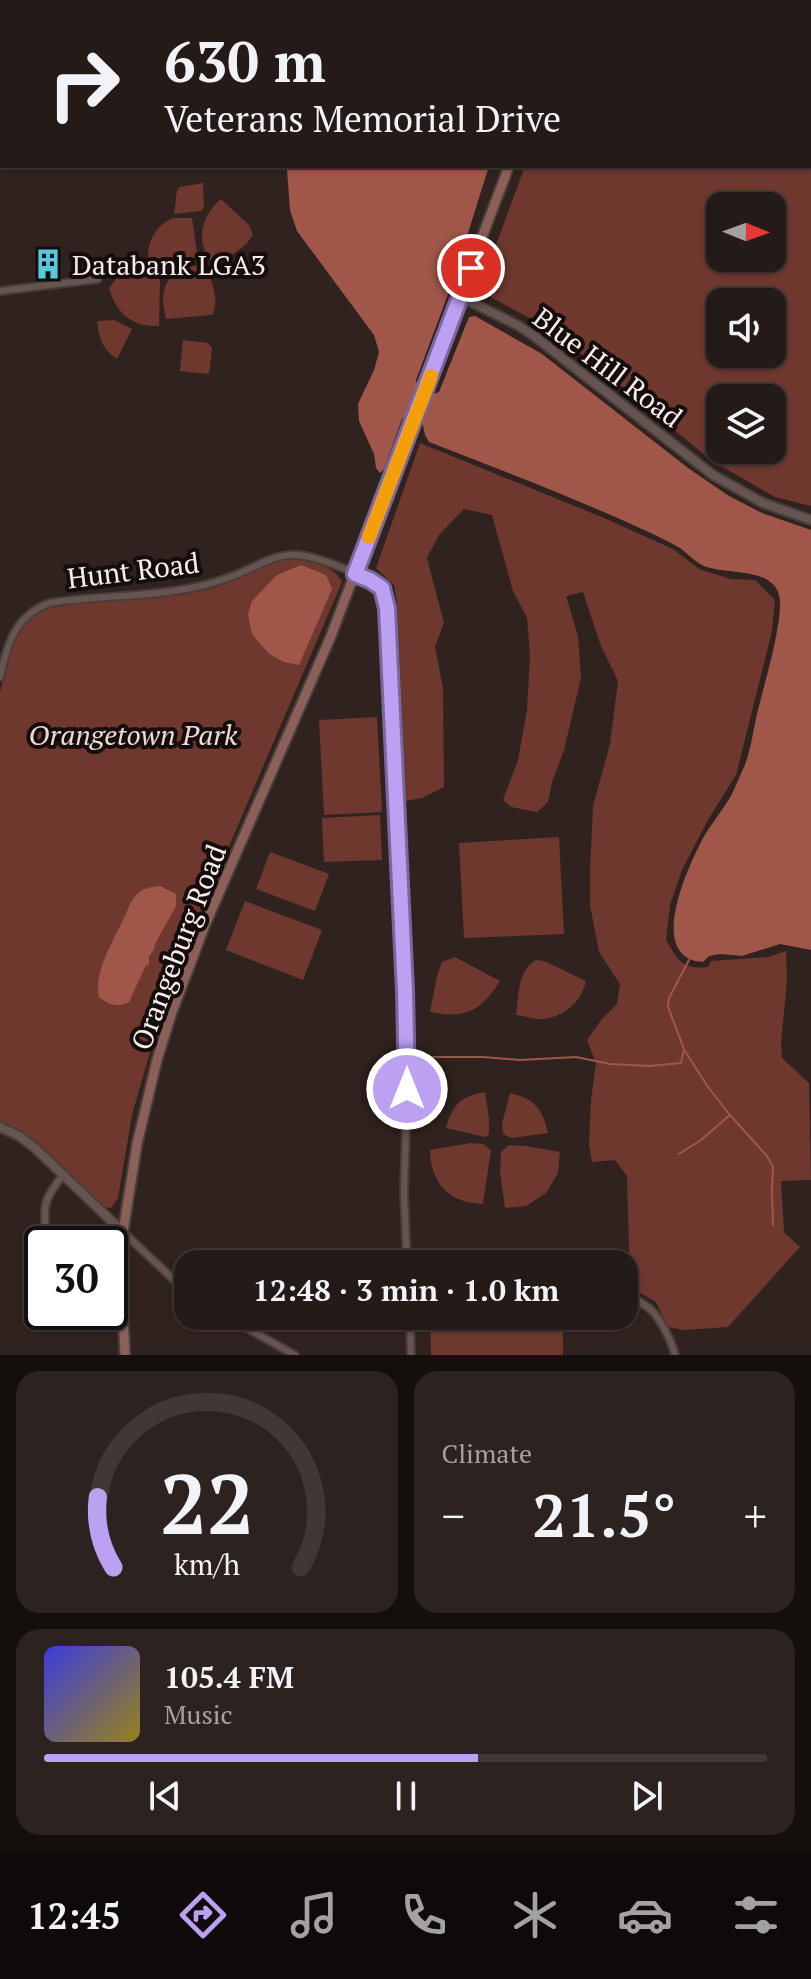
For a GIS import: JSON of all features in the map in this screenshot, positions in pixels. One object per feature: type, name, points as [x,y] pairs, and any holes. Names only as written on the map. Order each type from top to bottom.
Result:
[{"type":"main road","name":"Orangeburg Road","points":[[124,1226],[146,1103],[186,973],[331,636],[508,168]]},
{"type":"main road","name":"Orangeburg Road","points":[[124,1330],[125,1355]]},
{"type":"street","points":[[0,291],[98,279]]},
{"type":"street","name":"Blue Hill Road","points":[[461,297],[534,336],[713,475],[763,503],[811,520]]},
{"type":"street","name":"Hunt Road","points":[[0,677],[15,630],[25,616],[37,607],[50,603],[187,589],[290,555],[311,557],[370,580],[382,588],[387,608],[408,1050],[404,1191],[406,1250]]},
{"type":"street","points":[[0,1127],[19,1136],[64,1174],[117,1226]]},
{"type":"street","points":[[45,1226],[46,1200],[64,1174]]},
{"type":"street","points":[[128,1237],[174,1280]]},
{"type":"street","points":[[638,1302],[655,1315],[675,1355]]},
{"type":"street","points":[[250,1330],[295,1355]]},
{"type":"street","points":[[410,1330],[411,1355]]},
{"type":"green space","points":[[524,168],[811,168],[811,506],[775,497],[718,464],[786,464],[786,384],[706,384],[706,456],[552,330],[479,291]]},
{"type":"green space","points":[[203,183],[204,208],[174,214],[177,190]]},
{"type":"green space","points":[[221,199],[249,225],[253,235],[217,267],[205,250],[202,232],[208,214]]},
{"type":"green space","points":[[173,218],[192,218],[197,253],[193,259],[149,263],[153,236],[161,225]]},
{"type":"green space","points":[[206,264],[215,297],[212,315],[166,319],[163,296],[169,280],[183,270]]},
{"type":"green space","points":[[150,274],[160,280],[159,326],[141,324],[127,317],[116,305],[109,288],[117,278]]},
{"type":"green space","points":[[114,320],[132,329],[117,359],[102,343],[97,321]]},
{"type":"green space","points":[[183,340],[208,343],[212,348],[209,374],[180,371]]},
{"type":"green space","points":[[420,443],[673,549],[699,569],[731,579],[755,580],[775,600],[772,631],[736,775],[682,870],[670,905],[666,940],[682,962],[699,968],[708,967],[711,961],[768,957],[786,951],[782,1058],[809,1083],[811,1180],[781,1181],[784,1232],[800,1247],[728,1327],[683,1330],[668,1327],[656,1302],[638,1292],[638,1250],[629,1250],[627,1176],[615,1160],[592,1162],[589,1145],[596,1063],[587,1040],[617,1004],[620,984],[599,952],[590,905],[593,806],[610,744],[618,681],[601,646],[583,592],[566,596],[578,636],[581,678],[548,802],[537,812],[511,807],[503,800],[518,760],[527,710],[530,656],[527,618],[513,591],[492,515],[464,509],[439,535],[427,558],[444,623],[435,646],[443,688],[444,787],[422,798],[406,801],[397,603],[394,585],[376,568]]},
{"type":"green space","name":"Orangetown Park","points":[[295,559],[328,568],[342,582],[168,989],[132,1115],[118,1198],[111,1208],[104,1207],[37,1144],[0,1124],[0,693],[10,649],[26,619],[52,605],[183,595],[217,587],[276,561]]},
{"type":"green space","points":[[377,717],[382,812],[324,815],[319,720]]},
{"type":"green space","points":[[380,815],[382,860],[324,862],[322,818]]},
{"type":"green space","points":[[559,837],[564,934],[464,938],[459,843]]},
{"type":"green space","points":[[270,852],[329,874],[315,911],[256,889]]},
{"type":"green space","points":[[245,901],[322,930],[303,980],[226,950]]},
{"type":"green space","points":[[455,957],[500,981],[479,1006],[471,1010],[453,1014],[430,1012],[442,962]]},
{"type":"green space","points":[[536,960],[586,981],[576,1001],[551,1018],[516,1015],[522,977]]},
{"type":"green space","points":[[485,1092],[489,1134],[485,1137],[446,1128],[451,1113],[459,1103]]},
{"type":"green space","points":[[510,1093],[526,1098],[536,1106],[548,1133],[511,1138],[503,1134],[502,1124]]},
{"type":"green space","points":[[470,1143],[483,1144],[491,1150],[483,1204],[461,1200],[444,1190],[431,1162],[430,1150]]},
{"type":"green space","points":[[509,1145],[560,1152],[558,1173],[546,1193],[526,1206],[505,1208],[500,1172],[501,1152]]},
{"type":"green space","points":[[430,1330],[563,1330],[563,1355],[431,1355]]},
{"type":"shaded area","points":[[488,168],[453,281],[416,380],[419,387],[428,393],[439,392],[469,317],[475,316],[542,354],[688,468],[729,496],[762,513],[811,530],[811,950],[780,944],[742,956],[709,956],[703,962],[686,957],[677,945],[674,929],[676,910],[688,871],[702,840],[732,794],[748,754],[779,619],[779,595],[775,586],[758,576],[704,566],[680,548],[642,529],[429,442],[422,421],[406,415],[380,473],[359,421],[358,404],[379,352],[374,335],[297,231],[290,210],[287,170]]},
{"type":"shaded area","points":[[301,565],[326,575],[332,589],[299,665],[269,654],[252,634],[248,614],[252,601],[277,575]]},
{"type":"shaded area","points":[[160,886],[176,894],[176,906],[129,1002],[110,1004],[99,997],[98,988],[106,956],[134,897],[144,889]]},
{"type":"waterway","points":[[413,1057],[520,1060],[576,1057],[610,1064],[650,1066],[681,1063],[684,1049],[668,1007],[669,998],[689,960]]},
{"type":"waterway","points":[[679,1154],[730,1115],[685,1051]]},
{"type":"waterway","points":[[730,1115],[773,1167],[773,1225]]},
{"type":"slow traffic","points":[[369,537],[431,376]]},
{"type":"place","name":"Databank LGA3","points":[[48,264]]},
{"type":"route","points":[[407,1089],[397,789],[386,598],[382,588],[355,574],[471,268]]}]
